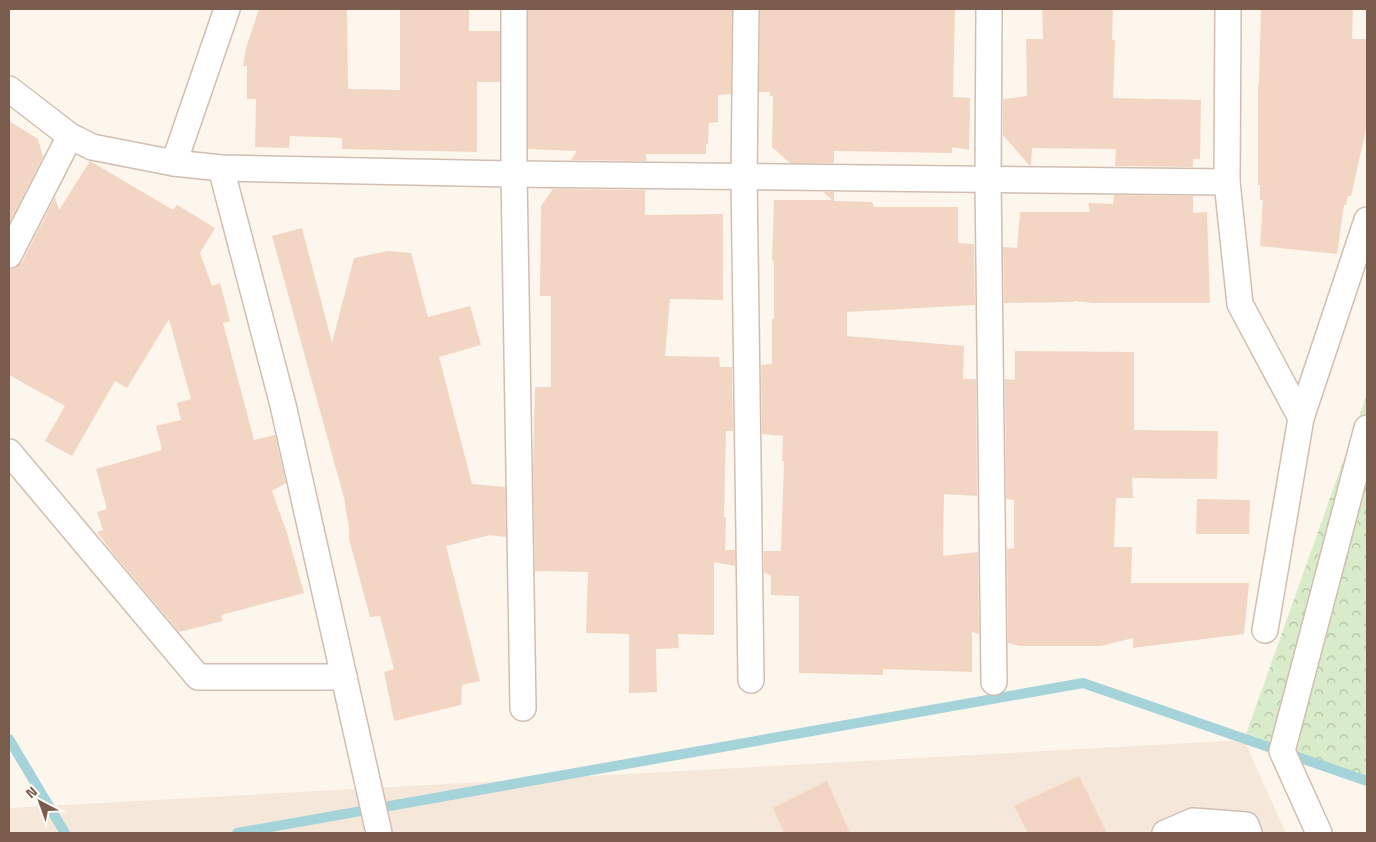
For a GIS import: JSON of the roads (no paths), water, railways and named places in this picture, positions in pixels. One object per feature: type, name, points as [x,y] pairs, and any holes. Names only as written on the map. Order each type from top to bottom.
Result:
[{"type":"street","points":[[174,163],[227,9]]},
{"type":"street","points":[[514,9],[514,174],[523,708]]},
{"type":"street","points":[[746,9],[744,177],[751,680]]},
{"type":"street","points":[[989,9],[988,179],[994,682]]},
{"type":"street","points":[[1228,9],[1227,182],[1240,304],[1301,418]]},
{"type":"street","points":[[9,89],[70,136],[92,147],[174,163],[220,168],[514,174],[1227,182]]},
{"type":"street","points":[[9,255],[70,136]]},
{"type":"street","points":[[220,168],[283,405],[379,833]]},
{"type":"street","points":[[1265,630],[1301,418],[1367,220]]},
{"type":"street","points":[[1319,833],[1282,751],[1367,428]]},
{"type":"street","points":[[9,452],[198,677],[344,677]]},
{"type":"street","points":[[1165,833],[1193,821],[1246,825],[1250,833]]},
{"type":"waterway","points":[[237,833],[1083,683],[1367,781]]},
{"type":"waterway","points":[[9,739],[65,833]]}]
